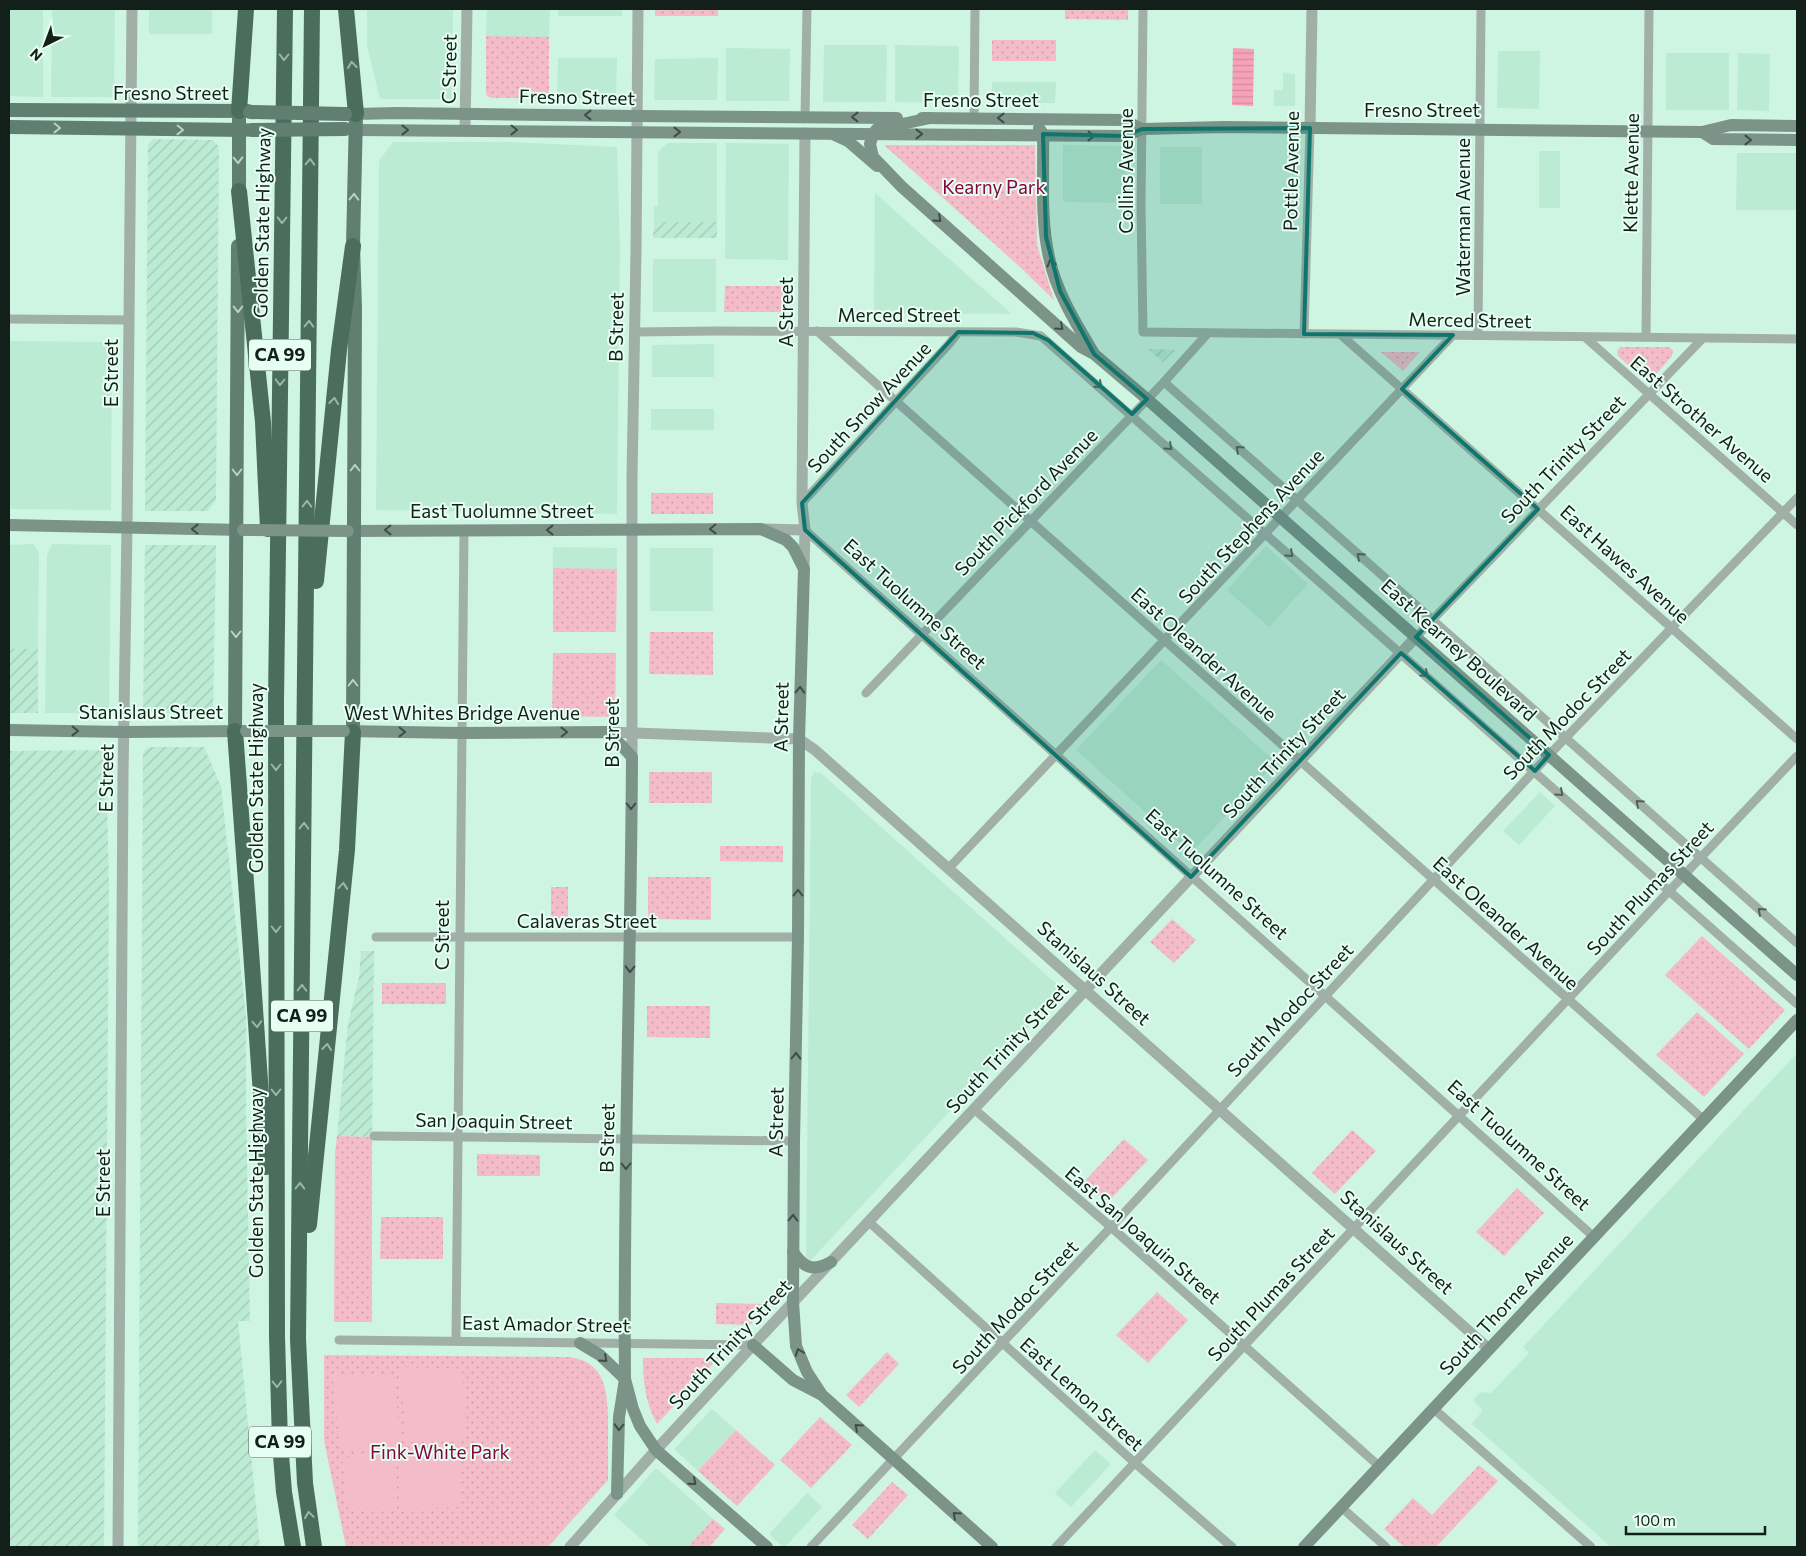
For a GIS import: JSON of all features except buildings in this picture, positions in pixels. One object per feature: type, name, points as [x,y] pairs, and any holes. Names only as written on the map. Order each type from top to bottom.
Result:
[{"type":"highway","points":[[244,111],[246,9]]},
{"type":"highway","name":"Golden State Highway","points":[[285,9],[276,701],[276,1336],[280,1443],[284,1492],[293,1547]]},
{"type":"highway","name":"CA 99","points":[[312,9],[298,1340],[305,1483],[314,1547]]},
{"type":"highway","points":[[346,9],[351,122]]},
{"type":"highway","points":[[239,191],[263,422],[276,701]]},
{"type":"highway","points":[[305,693],[336,378],[353,246]]},
{"type":"highway","points":[[241,731],[243,855],[261,1070],[276,1336]]},
{"type":"highway","points":[[298,1340],[347,850],[348,731]]},
{"type":"main road","name":"Fresno Street","points":[[9,110],[244,111],[351,122],[466,130],[1125,136],[1142,128]]},
{"type":"main road","points":[[241,731],[239,191],[244,111]]},
{"type":"main road","name":"Fresno Street","points":[[9,127],[244,130],[465,114],[805,118],[1028,118],[1124,120],[1142,128],[1648,130],[1702,132],[1731,125],[1797,126]]},
{"type":"main road","points":[[873,134],[877,129],[884,126],[893,126],[930,118]]},
{"type":"main road","points":[[1028,118],[1043,134]]},
{"type":"main road","points":[[348,731],[355,308],[351,122]]},
{"type":"main road","name":"Fresno Street","points":[[1702,132],[1713,140],[1797,140]]},
{"type":"main road","points":[[831,133],[848,141],[902,187]]},
{"type":"main road","name":"East Kearney Boulevard","points":[[873,134],[870,144],[873,157],[902,187],[1082,347],[1094,354],[1147,399],[1797,975]]},
{"type":"main road","name":"East Kearney Boulevard","points":[[1043,134],[1043,212],[1049,259],[1060,291],[1094,354]]},
{"type":"main road","name":"East Tuolumne Street","points":[[9,525],[351,531],[761,529]]},
{"type":"main road","points":[[761,529],[786,540],[793,547],[804,569]]},
{"type":"main road","name":"A Street","points":[[793,1302],[798,937],[798,739],[804,569]]},
{"type":"main road","name":"Stanislaus Street","points":[[9,730],[124,732],[293,731]]},
{"type":"main road","points":[[9,738],[42,731]]},
{"type":"main road","name":"West Whites Bridge Avenue","points":[[293,731],[608,732]]},
{"type":"main road","points":[[608,732],[632,757]]},
{"type":"main road","name":"B Street","points":[[632,757],[631,937],[626,1139],[625,1379],[640,1426],[656,1450],[767,1547]]},
{"type":"main road","name":"South Thorne Avenue","points":[[1304,1547],[1797,1020]]},
{"type":"main road","points":[[793,1252],[799,1261],[808,1267],[821,1267],[831,1262]]},
{"type":"main road","points":[[793,1302],[796,1346],[807,1372],[822,1395]]},
{"type":"main road","points":[[580,1343],[600,1355],[625,1379],[619,1417],[617,1494]]},
{"type":"main road","points":[[752,1344],[793,1380],[822,1395],[992,1547]]},
{"type":"street","name":"E Street","points":[[118,1547],[132,9]]},
{"type":"street","name":"C Street","points":[[466,130],[467,9]]},
{"type":"street","name":"B Street","points":[[632,757],[632,531],[638,9]]},
{"type":"street","points":[[805,118],[807,9]]},
{"type":"street","points":[[974,118],[975,9]]},
{"type":"street","name":"Collins Avenue","points":[[1143,9],[1141,206],[1143,332]]},
{"type":"street","name":"Pottle Avenue","points":[[1304,334],[1312,9]]},
{"type":"street","name":"Waterman Avenue","points":[[1478,335],[1481,9]]},
{"type":"street","name":"Klette Avenue","points":[[1646,337],[1649,9]]},
{"type":"street","name":"A Street","points":[[804,569],[805,530],[802,503],[805,331],[805,133]]},
{"type":"street","points":[[9,319],[129,320]]},
{"type":"street","name":"East Oleander Avenue","points":[[817,331],[1704,1120]]},
{"type":"street","name":"Merced Street","points":[[635,332],[1033,333],[1048,340],[1132,414]]},
{"type":"street","name":"South Snow Avenue","points":[[802,503],[896,403],[958,332]]},
{"type":"street","name":"Merced Street","points":[[1143,332],[1797,339]]},
{"type":"street","name":"South Pickford Avenue","points":[[866,693],[1164,382],[1208,333]]},
{"type":"street","name":"East Hawes Avenue","points":[[1341,335],[1797,738]]},
{"type":"street","name":"South Stephens Avenue","points":[[948,869],[1453,336]]},
{"type":"street","name":"East Strother Avenue","points":[[1586,338],[1797,525]]},
{"type":"street","name":"South Trinity Street","points":[[570,1547],[752,1344],[1432,620],[1702,338]]},
{"type":"street","name":"East Kearney Boulevard","points":[[1164,382],[1797,943]]},
{"type":"street","points":[[1132,414],[1797,1004]]},
{"type":"street","name":"South Modoc Street","points":[[811,1547],[1549,755],[1797,498]]},
{"type":"street","name":"East Tuolumne Street","points":[[761,529],[805,530],[1594,1237]]},
{"type":"street","name":"C Street","points":[[456,1341],[464,530]]},
{"type":"street","name":"West Whites Bridge Avenue","points":[[608,732],[631,734]]},
{"type":"street","points":[[631,734],[798,739]]},
{"type":"street","name":"Stanislaus Street","points":[[798,739],[815,750],[1489,1349]]},
{"type":"street","name":"South Plumas Street","points":[[1056,1547],[1797,756]]},
{"type":"street","name":"Calaveras Street","points":[[376,937],[798,937]]},
{"type":"street","name":"East San Joaquin Street","points":[[974,1109],[1111,1227],[1380,1466]]},
{"type":"street","name":"San Joaquin Street","points":[[374,1136],[794,1142]]},
{"type":"street","name":"East Lemon Street","points":[[868,1222],[1135,1463],[1232,1547]]},
{"type":"street","name":"East Amador Street","points":[[339,1340],[752,1344]]},
{"type":"street","points":[[1434,1409],[1591,1547]]},
{"type":"street","points":[[1341,1507],[1386,1547]]},
{"type":"highlighted area","points":[[1310,128],[1304,334],[1453,335],[1402,389],[1538,509],[1416,637],[1549,755],[1535,771],[1401,653],[1191,877],[805,530],[802,503],[958,332],[1033,333],[1048,340],[1132,414],[1147,399],[1094,354],[1060,291],[1046,237],[1043,134],[1125,136],[1142,129]]},
{"type":"shaded area","points":[[9,9],[43,9],[43,97],[9,96]]},
{"type":"shaded area","points":[[52,9],[115,9],[114,97],[51,97]]},
{"type":"shaded area","points":[[149,9],[212,9],[212,34],[149,34]]},
{"type":"shaded area","points":[[367,9],[453,9],[452,99],[380,99],[367,46]]},
{"type":"shaded area","points":[[487,9],[550,9],[549,37],[486,36]]},
{"type":"shaded area","points":[[558,9],[622,9],[622,16],[558,16]]},
{"type":"shaded area","points":[[824,45],[887,45],[886,102],[823,102]]},
{"type":"shaded area","points":[[895,45],[959,46],[958,103],[895,102]]},
{"type":"shaded area","points":[[726,48],[790,49],[789,101],[726,101]]},
{"type":"shaded area","points":[[1233,48],[1254,49],[1253,106],[1232,105]]},
{"type":"shaded area","points":[[1498,51],[1540,51],[1539,109],[1497,108]]},
{"type":"shaded area","points":[[1666,53],[1729,53],[1729,110],[1666,110]]},
{"type":"shaded area","points":[[1738,53],[1770,54],[1769,111],[1737,110]]},
{"type":"shaded area","points":[[558,58],[617,58],[616,96],[610,99],[557,98]]},
{"type":"shaded area","points":[[718,58],[717,100],[654,100],[655,59]]},
{"type":"shaded area","points":[[1283,73],[1295,74],[1295,106],[1274,106],[1274,90],[1283,90]]},
{"type":"shaded area","points":[[992,82],[1056,82],[1055,103],[992,103]]},
{"type":"shaded area","points":[[153,139],[213,140],[219,147],[216,500],[208,511],[145,511],[148,145]]},
{"type":"shaded area","points":[[393,142],[511,142],[617,147],[620,248],[617,514],[376,510],[379,161]]},
{"type":"shaded area","points":[[667,143],[717,143],[717,222],[654,222],[654,206],[658,206],[658,152]]},
{"type":"shaded area","points":[[726,143],[789,144],[788,260],[725,259]]},
{"type":"shaded area","points":[[1063,145],[1126,146],[1126,203],[1063,202]]},
{"type":"shaded area","points":[[1160,147],[1202,147],[1202,204],[1160,204]]},
{"type":"shaded area","points":[[1539,151],[1560,151],[1560,208],[1539,208]]},
{"type":"shaded area","points":[[1737,153],[1797,153],[1797,210],[1736,210]]},
{"type":"shaded area","points":[[875,193],[948,258],[1012,314],[874,313]]},
{"type":"shaded area","points":[[654,222],[717,222],[717,238],[653,238]]},
{"type":"shaded area","points":[[653,259],[716,259],[716,312],[653,312]]},
{"type":"shaded area","points":[[9,341],[112,342],[111,510],[9,509]]},
{"type":"shaded area","points":[[714,344],[714,377],[652,377],[652,345]]},
{"type":"shaded area","points":[[1148,349],[1175,350],[1163,362]]},
{"type":"shaded area","points":[[651,409],[714,409],[714,430],[651,430]]},
{"type":"shaded area","points":[[33,544],[39,555],[38,649],[9,649],[9,545]]},
{"type":"shaded area","points":[[52,544],[111,545],[109,713],[45,713],[47,555]]},
{"type":"shaded area","points":[[145,545],[216,545],[213,714],[143,713]]},
{"type":"shaded area","points":[[1266,546],[1308,584],[1269,627],[1227,590]]},
{"type":"shaded area","points":[[553,547],[617,548],[617,569],[553,568]]},
{"type":"shaded area","points":[[650,548],[713,548],[713,611],[650,611]]},
{"type":"shaded area","points":[[9,649],[38,649],[38,713],[9,713]]},
{"type":"shaded area","points":[[1161,660],[1276,762],[1191,853],[1076,750]]},
{"type":"shaded area","points":[[149,747],[204,747],[221,786],[246,1017],[250,1321],[238,1321],[260,1547],[138,1547],[143,754]]},
{"type":"shaded area","points":[[106,750],[109,886],[104,1547],[9,1547],[9,751]]},
{"type":"shaded area","points":[[814,772],[821,773],[1063,990],[811,1260],[806,1257],[811,778]]},
{"type":"shaded area","points":[[1540,792],[1555,806],[1519,845],[1503,831]]},
{"type":"shaded area","points":[[361,951],[374,951],[372,1137],[337,1136],[348,1024],[359,977]]},
{"type":"shaded area","points":[[1797,1053],[1797,1547],[1611,1547],[1472,1424],[1483,1410],[1473,1401],[1480,1392],[1491,1393],[1529,1353],[1523,1347]]},
{"type":"shaded area","points":[[712,1409],[736,1430],[698,1471],[674,1449]]},
{"type":"shaded area","points":[[1095,1450],[1111,1464],[1071,1507],[1055,1493]]},
{"type":"shaded area","points":[[656,1468],[713,1519],[688,1547],[650,1547],[614,1515]]},
{"type":"shaded area","points":[[807,1493],[822,1507],[783,1547],[769,1534]]},
{"type":"green space","points":[[655,9],[718,9],[718,16],[655,16]]},
{"type":"green space","points":[[1065,9],[1128,9],[1128,20],[1065,19]]},
{"type":"green space","points":[[486,36],[549,37],[549,98],[492,98],[487,96]]},
{"type":"green space","points":[[992,40],[1056,40],[1056,61],[992,61]]},
{"type":"green space","name":"Kearny Park","points":[[884,145],[1035,145],[1037,245],[1054,300],[1020,267]]},
{"type":"green space","points":[[725,286],[788,286],[787,312],[724,312]]},
{"type":"green space","points":[[1620,347],[1668,347],[1673,350],[1672,356],[1650,381],[1646,381],[1618,356],[1617,351]]},
{"type":"green space","points":[[1381,352],[1420,352],[1403,371]]},
{"type":"green space","points":[[651,493],[713,493],[713,514],[651,514]]},
{"type":"green space","points":[[553,568],[617,569],[616,632],[553,632]]},
{"type":"green space","points":[[650,632],[713,632],[713,675],[649,674]]},
{"type":"green space","points":[[553,653],[616,653],[615,717],[552,716]]},
{"type":"green space","points":[[649,772],[712,772],[712,803],[649,803]]},
{"type":"green space","points":[[720,846],[783,846],[783,862],[720,861]]},
{"type":"green space","points":[[648,877],[711,877],[711,920],[648,919]]},
{"type":"green space","points":[[551,887],[568,887],[568,919],[551,919]]},
{"type":"green space","points":[[1172,919],[1196,940],[1174,963],[1150,942]]},
{"type":"green space","points":[[1702,936],[1785,1010],[1749,1049],[1665,975]]},
{"type":"green space","points":[[382,983],[446,983],[446,1004],[382,1004]]},
{"type":"green space","points":[[647,1006],[710,1006],[710,1038],[647,1037]]},
{"type":"green space","points":[[1697,1012],[1744,1054],[1704,1097],[1656,1055]]},
{"type":"green space","points":[[1352,1130],[1376,1151],[1335,1194],[1312,1173]]},
{"type":"green space","points":[[337,1136],[372,1137],[372,1322],[334,1322],[335,1153]]},
{"type":"green space","points":[[1124,1139],[1148,1160],[1107,1203],[1084,1182]]},
{"type":"green space","points":[[477,1154],[540,1155],[540,1176],[477,1176]]},
{"type":"green space","points":[[1517,1188],[1544,1213],[1504,1256],[1476,1232]]},
{"type":"green space","points":[[381,1217],[443,1217],[443,1259],[380,1259]]},
{"type":"green space","points":[[1157,1292],[1188,1320],[1148,1363],[1116,1335]]},
{"type":"green space","points":[[716,1303],[769,1304],[750,1325],[716,1324]]},
{"type":"green space","points":[[887,1352],[899,1364],[859,1407],[846,1395]]},
{"type":"green space","name":"Fink-White Park","points":[[324,1355],[569,1357],[582,1360],[592,1366],[604,1383],[608,1406],[608,1480],[548,1547],[346,1547],[324,1440]]},
{"type":"green space","points":[[643,1358],[718,1358],[657,1424],[646,1392]]},
{"type":"green space","points":[[399,1367],[462,1369],[466,1440],[407,1442]]},
{"type":"green space","points":[[332,1375],[395,1377],[400,1448],[341,1450]]},
{"type":"green space","points":[[820,1417],[852,1445],[811,1488],[780,1460]]},
{"type":"green space","points":[[736,1430],[775,1465],[737,1506],[698,1471]]},
{"type":"green space","points":[[399,1450],[459,1450],[461,1507],[402,1509]]},
{"type":"green space","points":[[396,1452],[397,1509],[348,1508],[342,1458]]},
{"type":"green space","points":[[1479,1465],[1498,1481],[1436,1547],[1404,1547],[1384,1529],[1413,1498],[1432,1515]]},
{"type":"green space","points":[[892,1482],[908,1495],[868,1539],[852,1525]]},
{"type":"green space","points":[[713,1519],[725,1529],[709,1547],[688,1547]]}]
